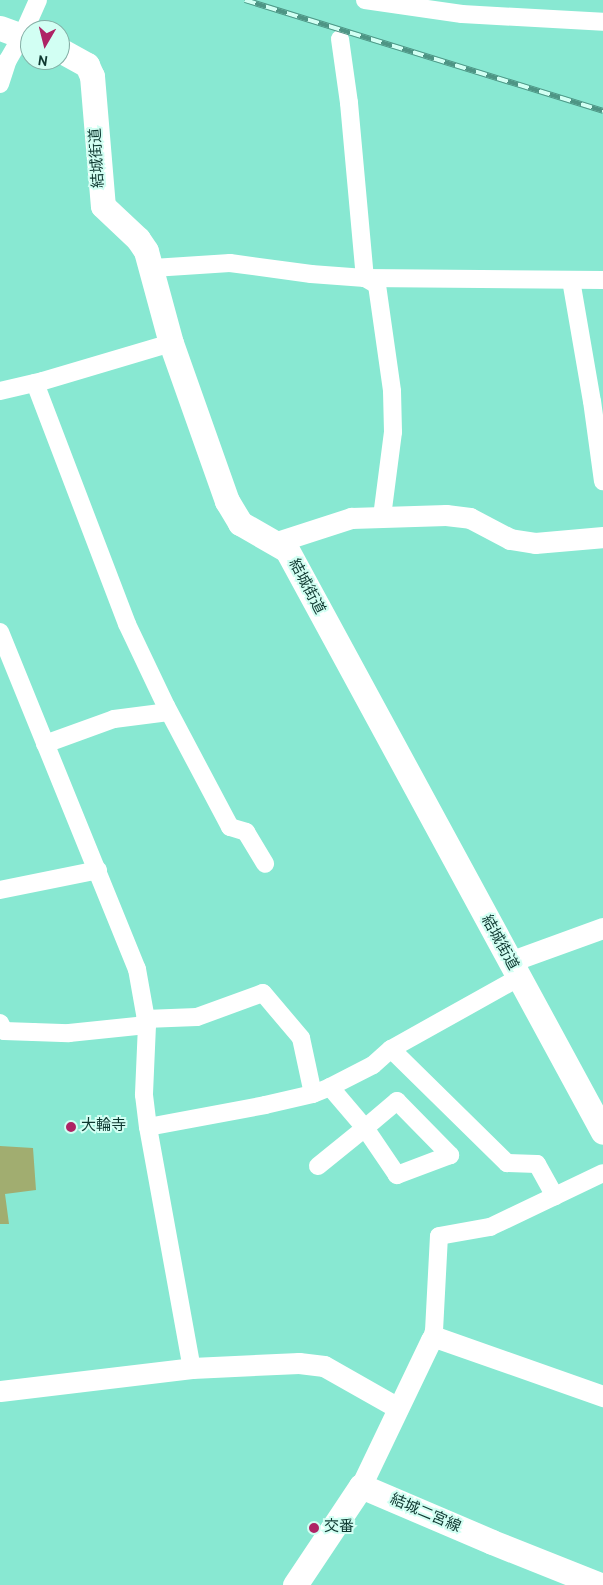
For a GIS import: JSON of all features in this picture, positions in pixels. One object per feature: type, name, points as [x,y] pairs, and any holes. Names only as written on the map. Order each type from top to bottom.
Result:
[{"type":"main road","name":"結城街道","points":[[70,56],[87,65],[92,76],[103,206],[138,239],[146,251],[171,343],[227,501],[236,518],[255,533],[277,542],[287,550],[603,1132]]},
{"type":"main road","points":[[295,1585],[361,1486]]},
{"type":"main road","name":"結城二宮線","points":[[361,1486],[492,1542],[600,1585]]},
{"type":"street","points":[[0,84],[17,34],[38,0]]},
{"type":"street","points":[[365,0],[462,14],[603,22]]},
{"type":"street","points":[[340,39],[349,103],[365,278]]},
{"type":"street","points":[[152,268],[230,263],[311,274],[365,278],[603,280]]},
{"type":"street","points":[[365,278],[377,285],[392,391],[393,432],[382,517]]},
{"type":"street","points":[[571,280],[592,401],[603,481]]},
{"type":"street","points":[[0,391],[35,383],[171,343]]},
{"type":"street","points":[[35,383],[127,624],[169,712],[230,827],[246,832],[265,864]]},
{"type":"street","points":[[277,542],[351,518],[446,515],[470,518],[510,539],[535,543],[603,537]]},
{"type":"street","points":[[0,632],[137,969],[146,1022],[144,1095],[148,1127],[192,1368]]},
{"type":"street","points":[[45,744],[114,720],[169,712]]},
{"type":"street","points":[[0,890],[98,870]]},
{"type":"street","points":[[148,1127],[313,1094],[330,1087],[373,1065],[391,1049],[514,970],[603,928]]},
{"type":"street","points":[[0,1023],[4,1031],[69,1033],[197,1017],[263,993],[301,1038],[313,1094]]},
{"type":"street","points":[[391,1049],[508,1163],[537,1164],[555,1196]]},
{"type":"street","points":[[318,1166],[365,1128],[398,1101],[450,1155],[397,1175],[365,1128],[330,1087]]},
{"type":"street","points":[[361,1486],[434,1331],[439,1236],[490,1227],[603,1173]]},
{"type":"street","points":[[431,1340],[438,1338],[603,1396]]},
{"type":"street","points":[[0,1391],[192,1368],[311,1363],[324,1366],[398,1408]]},
{"type":"green space","points":[[0,1146],[33,1148],[36,1190],[5,1194],[9,1224],[0,1224]]},
{"type":"railway","points":[[245,0],[603,111]]},
{"type":"place","name":"大輪寺","points":[[71,1127]]},
{"type":"place","name":"交番","points":[[314,1528]]}]
